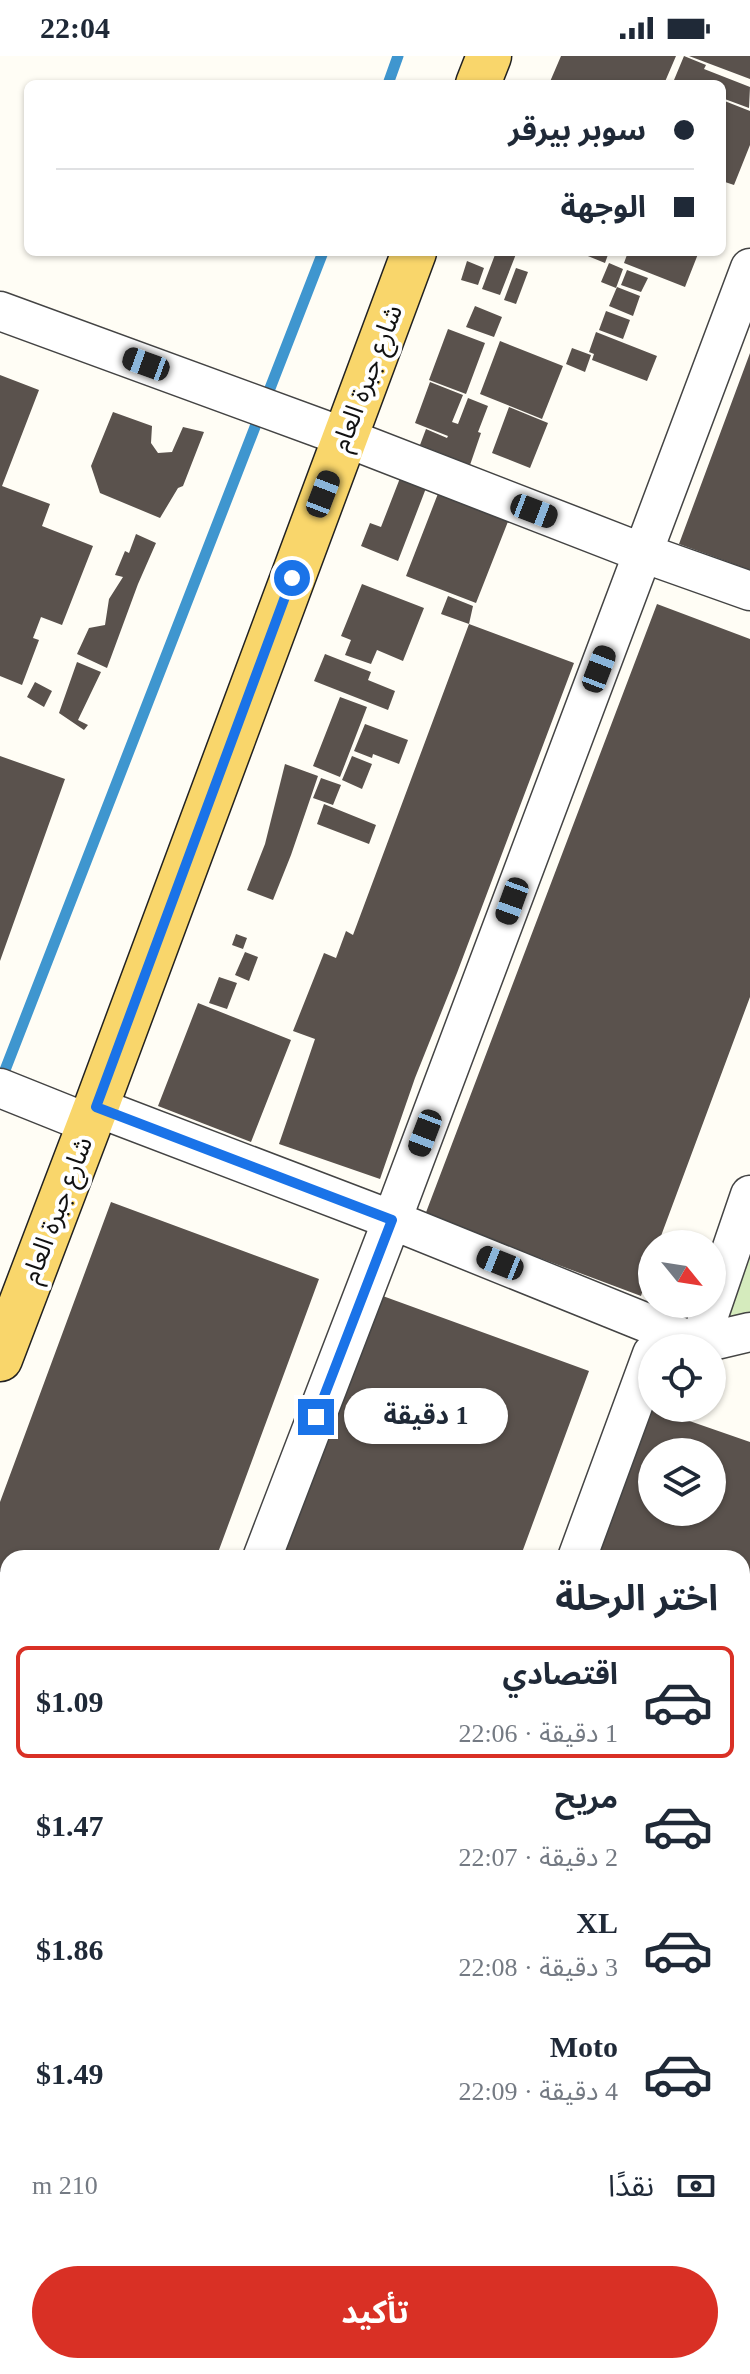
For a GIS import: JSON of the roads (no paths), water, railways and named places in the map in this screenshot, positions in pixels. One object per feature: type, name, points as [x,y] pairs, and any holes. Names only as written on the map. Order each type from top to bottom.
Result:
[{"type":"main road","points":[[480,80],[489,56]]},
{"type":"main road","name":"شارع جبرة العام","points":[[0,1359],[412,256]]},
{"type":"street","points":[[265,1550],[750,268]]},
{"type":"street","points":[[0,311],[750,591]]},
{"type":"street","points":[[0,1088],[93,1116],[392,1220],[638,1335]]},
{"type":"street","points":[[702,1334],[750,1195]]},
{"type":"street","points":[[726,1338],[750,1332]]},
{"type":"street","points":[[580,1550],[638,1392]]},
{"type":"waterway","points":[[389,80],[398,56]]},
{"type":"waterway","points":[[0,1083],[321,256]]}]
